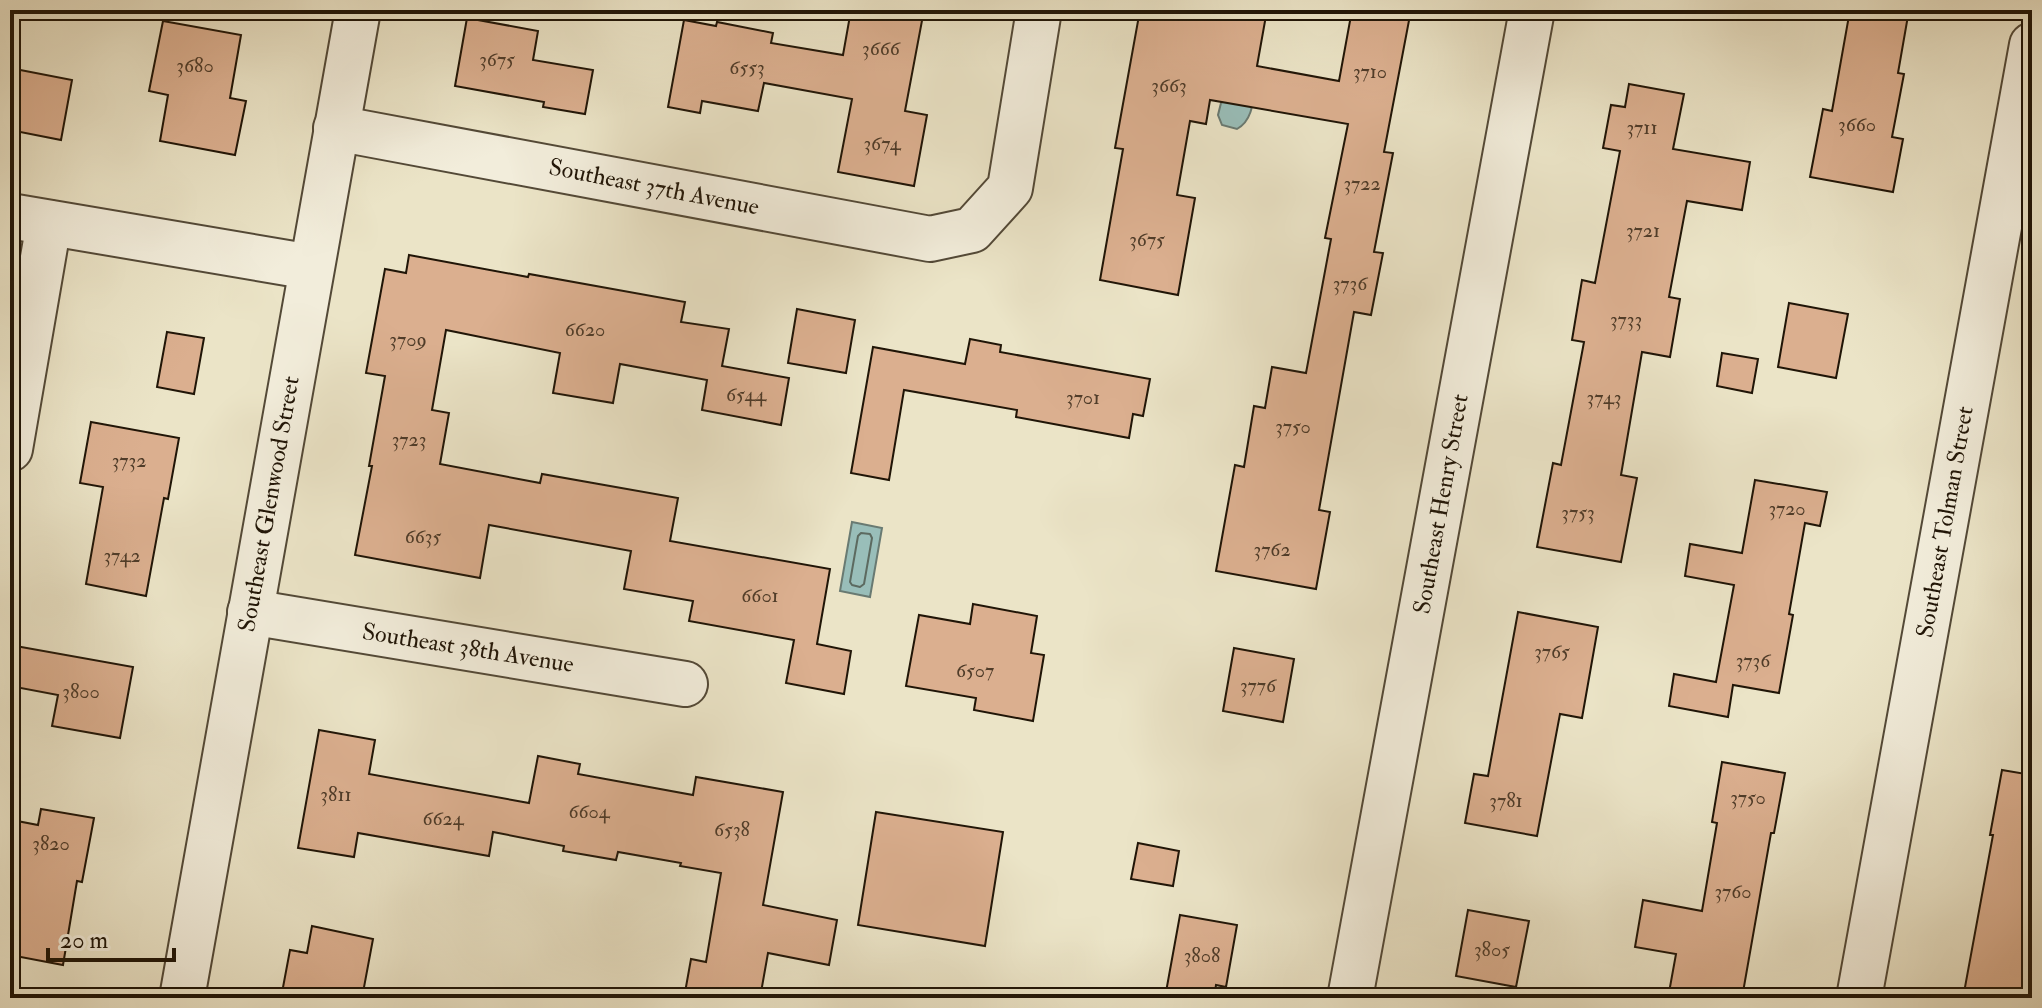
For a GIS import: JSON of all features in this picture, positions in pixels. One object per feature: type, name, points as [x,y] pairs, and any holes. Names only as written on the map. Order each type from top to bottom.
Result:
[{"type":"street","name":"Southeast Glenwood Street","points":[[182,998],[358,10]]},
{"type":"street","name":"Southeast 37th Avenue","points":[[336,128],[930,239],[972,230],[1010,188],[1039,10]]},
{"type":"street","name":"Southeast Henry Street","points":[[1350,998],[1532,10]]},
{"type":"street","name":"Southeast Tolman Street","points":[[1859,998],[2032,45]]},
{"type":"street","points":[[10,449],[29,220],[311,267]]},
{"type":"street","name":"Southeast 38th Avenue","points":[[250,612],[685,684]]},
{"type":"water","points":[[1255,84],[1246,121],[1237,129],[1222,125],[1218,115],[1221,103]]},
{"type":"water","points":[[852,522],[882,528],[870,597],[840,591]]},
{"type":"building","points":[[851,10],[924,10],[905,111],[927,115],[914,186],[838,172],[852,99],[764,83],[758,111],[702,101],[700,113],[668,107],[684,20],[716,26],[717,22],[773,33],[771,43],[843,55]]},
{"type":"building","points":[[1140,10],[1267,10],[1257,66],[1339,81],[1352,10],[1411,10],[1384,152],[1393,153],[1374,252],[1383,253],[1371,315],[1354,312],[1319,510],[1330,512],[1316,589],[1216,571],[1235,465],[1244,467],[1254,406],[1265,408],[1272,367],[1306,373],[1331,239],[1325,238],[1348,124],[1210,100],[1206,124],[1190,121],[1177,195],[1195,198],[1178,295],[1100,280],[1123,149],[1115,148]]},
{"type":"building","points":[[1850,10],[1909,10],[1898,73],[1904,74],[1892,137],[1903,139],[1893,192],[1810,177],[1823,109],[1832,111]]},
{"type":"building","points":[[467,18],[538,31],[533,60],[593,70],[585,114],[543,107],[544,102],[455,86]]},
{"type":"building","points":[[163,21],[241,35],[230,98],[246,101],[235,155],[160,141],[168,95],[149,91]]},
{"type":"building","points":[[10,68],[72,80],[61,140],[10,130]]},
{"type":"building","points":[[1629,84],[1684,94],[1673,149],[1750,162],[1742,210],[1687,201],[1669,297],[1680,299],[1670,357],[1642,352],[1621,475],[1637,478],[1621,562],[1537,547],[1553,463],[1561,465],[1584,342],[1572,340],[1582,280],[1595,283],[1620,151],[1603,148],[1611,105],[1625,107]]},
{"type":"building","points":[[409,255],[685,302],[681,322],[729,329],[722,366],[789,378],[781,425],[702,410],[707,380],[620,364],[613,403],[553,393],[560,353],[446,330],[432,410],[449,413],[440,464],[540,483],[542,474],[678,498],[670,541],[830,569],[817,644],[851,651],[844,694],[786,683],[794,640],[689,621],[693,601],[624,589],[631,551],[489,525],[480,578],[355,555],[385,376],[366,373],[385,269],[406,273]]},
{"type":"building","points":[[1789,303],[1848,314],[1836,378],[1778,367]]},
{"type":"building","points":[[797,309],[855,320],[846,373],[788,363]]},
{"type":"building","points":[[167,332],[204,338],[194,394],[157,387]]},
{"type":"building","points":[[970,339],[1001,345],[1000,352],[1150,379],[1143,416],[1133,414],[1129,438],[1016,417],[1017,410],[904,390],[889,480],[851,473],[873,347],[965,364]]},
{"type":"building","points":[[1722,353],[1758,359],[1752,393],[1717,386]]},
{"type":"building","points":[[91,422],[179,438],[168,499],[164,498],[146,596],[86,584],[103,487],[80,483]]},
{"type":"building","points":[[1755,480],[1827,492],[1820,526],[1805,523],[1779,693],[1733,685],[1728,717],[1669,706],[1674,674],[1716,682],[1734,585],[1685,576],[1690,544],[1742,553]]},
{"type":"building","points":[[973,604],[1037,616],[1031,653],[1044,655],[1033,721],[974,710],[976,698],[906,686],[919,615],[970,624]]},
{"type":"building","points":[[1518,612],[1598,627],[1582,718],[1560,714],[1537,836],[1465,823],[1474,774],[1488,776]]},
{"type":"building","points":[[10,645],[133,667],[120,738],[52,726],[58,695],[10,686]]},
{"type":"building","points":[[1234,648],[1294,659],[1283,722],[1223,711]]},
{"type":"building","points":[[319,730],[375,740],[369,774],[529,803],[538,756],[580,764],[578,774],[693,795],[696,777],[783,792],[763,905],[837,920],[829,965],[768,953],[760,998],[684,998],[691,959],[706,962],[721,873],[680,866],[681,863],[618,852],[616,860],[563,851],[564,846],[493,832],[489,856],[358,833],[354,857],[298,848]]},
{"type":"building","points":[[1722,762],[1785,773],[1774,833],[1771,833],[1742,998],[1668,998],[1676,954],[1635,947],[1643,900],[1702,911],[1717,823],[1712,822]]},
{"type":"building","points":[[2002,770],[2032,775],[2032,998],[1963,998],[1993,835],[1990,835]]},
{"type":"building","points":[[41,809],[94,818],[82,882],[77,881],[63,965],[10,955],[10,861],[17,821],[38,825]]},
{"type":"building","points":[[876,812],[1003,832],[985,946],[858,925]]},
{"type":"building","points":[[1138,843],[1179,851],[1173,886],[1131,879]]},
{"type":"building","points":[[1468,910],[1529,921],[1516,987],[1456,976]]},
{"type":"building","points":[[1180,915],[1237,925],[1226,987],[1216,985],[1214,998],[1166,992]]},
{"type":"building","points":[[312,926],[373,939],[362,998],[281,998],[290,950],[307,953]]}]
